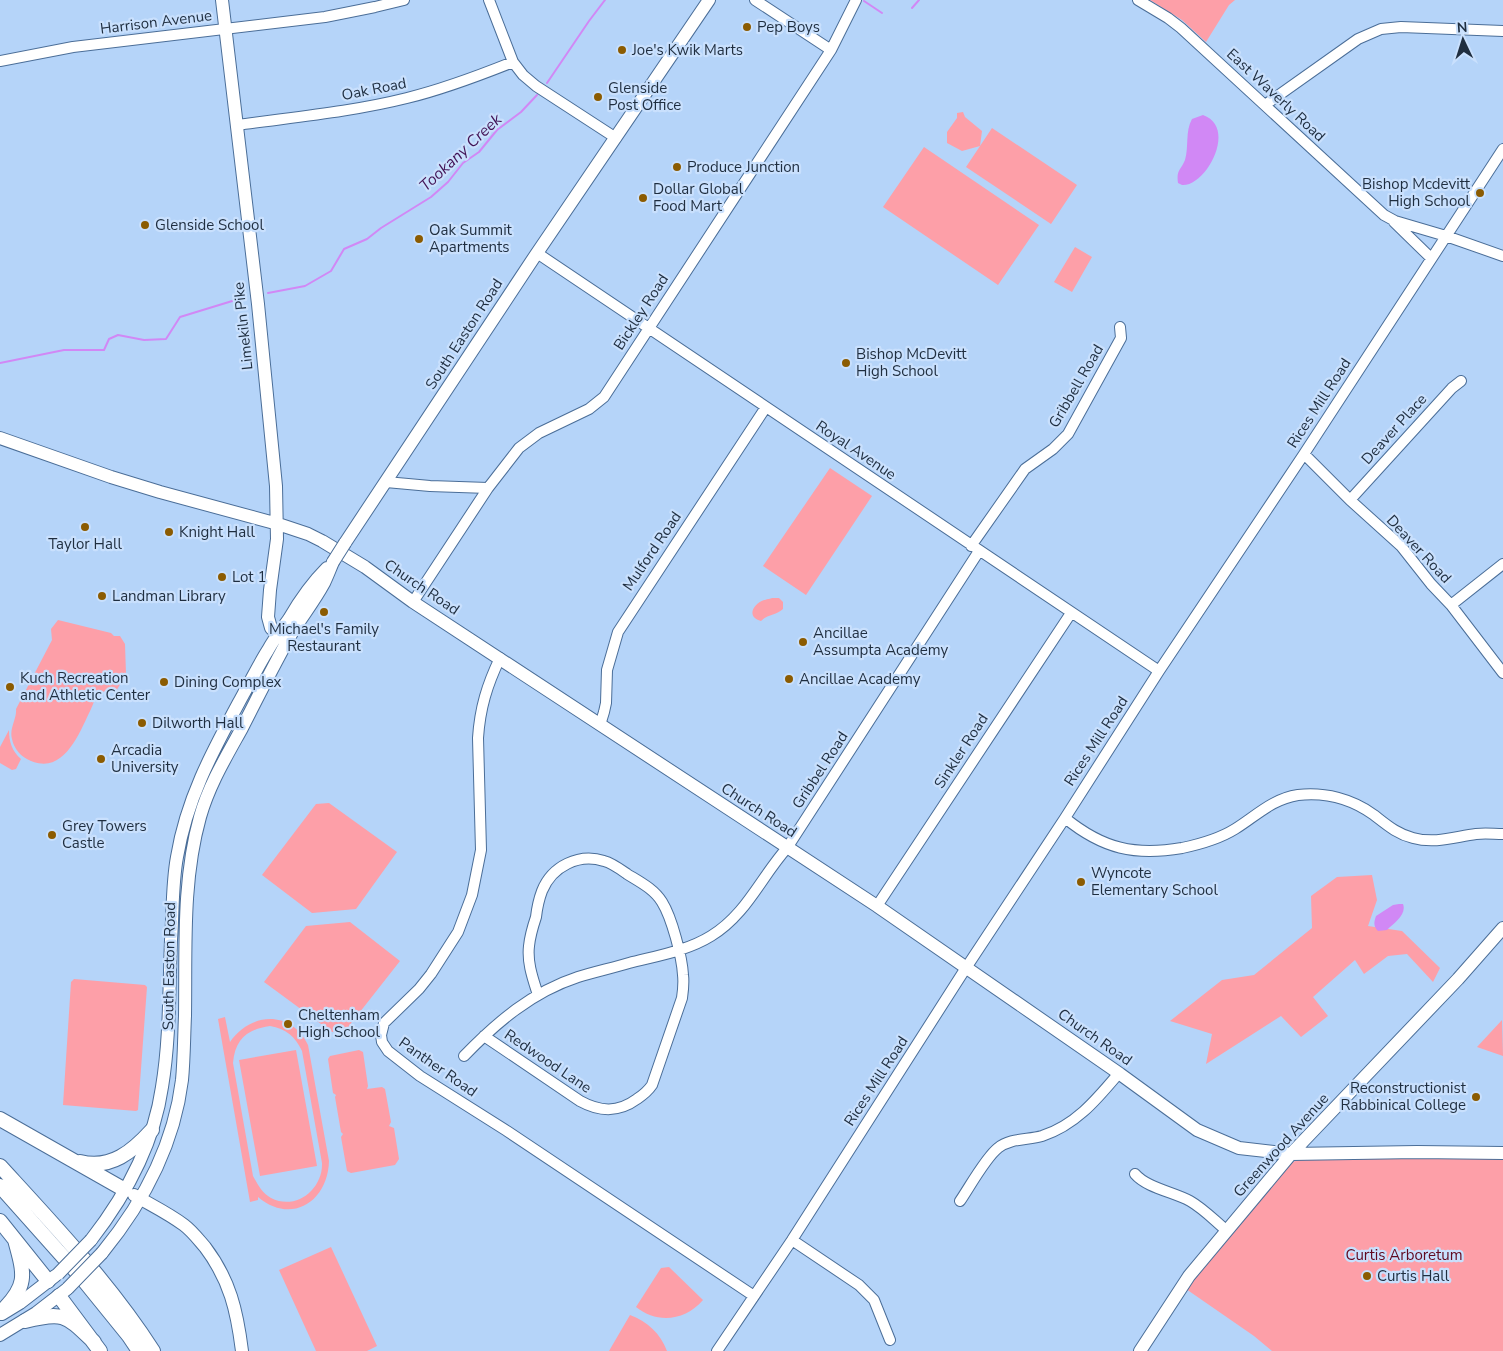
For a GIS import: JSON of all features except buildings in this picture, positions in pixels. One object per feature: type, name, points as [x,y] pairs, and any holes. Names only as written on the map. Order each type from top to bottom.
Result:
[{"type":"highway","points":[[0,1119],[125,1190]]},
{"type":"highway","points":[[73,1160],[94,1165],[105,1164],[132,1150],[152,1130]]},
{"type":"highway","points":[[0,1166],[67,1240],[116,1299],[153,1351]]},
{"type":"highway","points":[[0,1186],[82,1278],[139,1351]]},
{"type":"highway","points":[[0,1221],[15,1240],[53,1278]]},
{"type":"highway","points":[[0,1314],[16,1295],[22,1280],[22,1264],[15,1240]]},
{"type":"highway","points":[[64,1292],[97,1346]]},
{"type":"highway","points":[[25,1321],[46,1316],[59,1316],[68,1319],[97,1346]]},
{"type":"main road","name":"Limekiln Pike","points":[[222,0],[258,304],[276,486],[278,524],[268,617],[271,628],[282,639]]},
{"type":"main road","name":"South Easton Road","points":[[0,1335],[25,1321],[64,1292],[102,1253],[118,1234],[140,1199],[165,1147],[173,1125],[182,1080],[186,906],[194,839],[208,791],[282,639],[316,580],[333,562],[537,253],[709,0]]},
{"type":"main road","name":"Church Road","points":[[0,438],[111,477],[278,524],[322,541],[365,567],[413,602],[877,906],[1119,1073],[1197,1130],[1239,1148],[1291,1154],[1503,1153]]},
{"type":"main road","name":"South Easton Road","points":[[0,1314],[20,1303],[53,1278],[91,1240],[110,1215],[139,1163],[152,1130],[162,1088],[166,1059],[177,858],[189,807],[200,779],[267,650],[282,639]]},
{"type":"main road","points":[[173,905],[186,906]]},
{"type":"main road","name":"Greenwood Avenue","points":[[1140,1351],[1189,1276],[1291,1154],[1458,979],[1503,928]]},
{"type":"main road","points":[[125,1190],[185,1226],[218,1266],[233,1300],[242,1351]]},
{"type":"main road","points":[[53,1278],[64,1292]]},
{"type":"street","name":"Harrison Avenue","points":[[0,61],[73,47],[325,17],[404,0]]},
{"type":"street","points":[[488,0],[513,62],[522,74],[536,86],[616,138]]},
{"type":"street","points":[[755,0],[831,50]]},
{"type":"street","name":"Bickley Road","points":[[413,602],[488,488],[524,443],[583,412],[604,397],[831,50],[856,0]]},
{"type":"street","name":"East Waverly Road","points":[[1138,0],[1174,22],[1380,212],[1390,218],[1503,256]]},
{"type":"street","points":[[1265,105],[1358,38],[1372,32],[1401,27],[1503,31]]},
{"type":"street","name":"Oak Road","points":[[237,125],[355,109],[409,98],[469,80],[513,62]]},
{"type":"street","name":"Rices Mill Road","points":[[717,1351],[792,1240],[1159,671],[1304,454],[1503,148]]},
{"type":"street","name":"East Waverly Road","points":[[1390,218],[1431,258]]},
{"type":"street","name":"Royal Avenue","points":[[537,253],[1070,613],[1159,671]]},
{"type":"street","name":"Gribbell Road","points":[[975,548],[1025,469],[1053,449],[1068,434],[1121,338],[1120,327]]},
{"type":"street","name":"Deaver Place","points":[[1350,500],[1452,388],[1462,381]]},
{"type":"street","name":"Mulford Road","points":[[600,725],[606,703],[607,670],[618,632],[766,407]]},
{"type":"street","name":"Deaver Road","points":[[1304,454],[1350,500],[1401,546],[1431,584],[1451,605],[1503,673]]},
{"type":"street","points":[[386,482],[488,488]]},
{"type":"street","name":"Gribbel Road","points":[[464,1056],[509,1014],[538,995],[578,977],[692,946],[712,936],[730,922],[746,905],[776,860],[787,848],[975,548]]},
{"type":"street","points":[[1451,605],[1503,564]]},
{"type":"street","name":"Sinkler Road","points":[[877,906],[1070,613]]},
{"type":"street","name":"Panther Road","points":[[500,658],[487,687],[481,710],[478,738],[481,850],[472,895],[458,932],[431,974],[419,989],[384,1023],[382,1042],[388,1051],[420,1076],[507,1131],[754,1296]]},
{"type":"street","points":[[1065,818],[1100,841],[1131,850],[1159,851],[1204,844],[1235,829],[1275,802],[1298,795],[1318,795],[1333,796],[1350,802],[1372,814],[1392,830],[1414,839],[1433,841],[1476,834],[1503,834]]},
{"type":"street","name":"Redwood Lane","points":[[484,1036],[588,1105],[611,1110],[626,1107],[644,1094],[652,1085],[682,998],[683,973],[670,917],[662,902],[652,890],[607,862],[588,858],[574,860],[559,868],[548,878],[540,897],[529,952],[530,966],[538,995]]},
{"type":"street","points":[[960,1201],[996,1149],[1007,1143],[1051,1133],[1071,1122],[1097,1099],[1119,1073]]},
{"type":"street","points":[[1135,1174],[1146,1183],[1192,1202],[1226,1231]]},
{"type":"street","points":[[792,1240],[859,1284],[874,1300],[890,1340]]},
{"type":"green space","points":[[1150,0],[1235,0],[1229,5],[1206,42],[1182,20]]},
{"type":"green space","points":[[963,112],[965,117],[982,131],[980,146],[962,151],[947,143],[947,132],[957,118],[957,113]]},
{"type":"green space","points":[[992,128],[1077,185],[1051,224],[966,167]]},
{"type":"green space","points":[[924,147],[1039,225],[998,285],[883,207]]},
{"type":"green space","points":[[1075,247],[1092,257],[1072,292],[1054,282]]},
{"type":"green space","points":[[830,468],[872,496],[806,595],[763,566]]},
{"type":"green space","points":[[779,598],[783,602],[783,609],[761,621],[756,619],[752,614],[754,607],[764,600]]},
{"type":"green space","points":[[58,620],[120,636],[125,644],[126,674],[115,693],[108,690],[97,696],[70,749],[53,762],[43,764],[31,761],[18,752],[11,735],[16,709],[52,640],[51,629]]},
{"type":"green space","points":[[9,730],[12,746],[15,753],[21,759],[16,769],[12,770],[0,763],[0,747]]},
{"type":"green space","points":[[329,803],[397,852],[356,909],[312,913],[262,875],[316,804]]},
{"type":"green space","points":[[1372,875],[1377,900],[1368,926],[1402,931],[1440,968],[1433,982],[1407,954],[1388,956],[1364,974],[1355,960],[1313,997],[1328,1016],[1301,1037],[1281,1016],[1206,1064],[1212,1034],[1170,1021],[1222,980],[1254,975],[1312,928],[1311,896],[1337,877]]},
{"type":"green space","points":[[350,922],[400,961],[345,1031],[332,1032],[264,982],[306,926]]},
{"type":"green space","points":[[74,979],[145,985],[147,987],[138,1110],[136,1111],[63,1105],[71,982]]},
{"type":"green space","points":[[225,1017],[230,1042],[249,1025],[271,1019],[292,1026],[301,1034],[308,1045],[329,1161],[327,1175],[322,1188],[315,1198],[306,1205],[295,1209],[283,1209],[270,1205],[258,1197],[258,1200],[250,1202],[218,1019]],"holes":[[[262,1027],[276,1027],[289,1034],[302,1051],[322,1163],[321,1173],[313,1189],[306,1195],[290,1202],[280,1201],[265,1194],[253,1176],[233,1063],[234,1055],[244,1037]]]},
{"type":"green space","points":[[1502,1020],[1503,1056],[1477,1047]]},
{"type":"green space","points":[[296,1050],[317,1166],[260,1176],[239,1060]]},
{"type":"green space","points":[[359,1050],[363,1052],[367,1089],[382,1087],[385,1089],[391,1122],[389,1126],[394,1128],[399,1159],[395,1165],[351,1173],[347,1171],[341,1137],[343,1134],[341,1132],[336,1095],[333,1093],[328,1059],[330,1056]]},
{"type":"green space","name":"Curtis Arboretum","points":[[1503,1159],[1503,1351],[1272,1351],[1254,1336],[1186,1289],[1290,1163],[1298,1160]]},
{"type":"green space","points":[[331,1247],[377,1346],[367,1351],[316,1351],[279,1270]]},
{"type":"green space","points":[[669,1267],[703,1300],[688,1312],[671,1318],[653,1316],[636,1307],[661,1268]]},
{"type":"green space","points":[[630,1315],[653,1329],[667,1351],[609,1351]]},
{"type":"shaded area","points":[[1203,115],[1213,122],[1218,131],[1215,155],[1200,177],[1191,183],[1182,185],[1178,183],[1178,175],[1185,160],[1190,124],[1192,119]]},
{"type":"shaded area","points":[[1403,904],[1402,915],[1387,930],[1378,931],[1374,924],[1376,916],[1393,905]]},
{"type":"waterway","name":"Tookany Creek","points":[[547,83],[605,0]]},
{"type":"waterway","name":"Tookany Creek","points":[[912,8],[919,0]]},
{"type":"waterway","name":"Tookany Creek","points":[[864,1],[882,13]]},
{"type":"waterway","name":"Tookany Creek","points":[[268,293],[305,286],[331,271],[344,249],[367,239],[381,228],[431,197],[448,182],[463,163],[479,152],[497,130],[521,112],[537,95]]},
{"type":"waterway","name":"Tookany Creek","points":[[0,363],[64,350],[104,350],[109,339],[118,335],[144,340],[166,339],[180,317],[242,298]]},
{"type":"place","name":"Pep Boys","points":[[747,27]]},
{"type":"place","name":"Joe's Kwik Marts","points":[[622,50]]},
{"type":"place","name":"Glenside Post Office","points":[[598,97]]},
{"type":"place","name":"Produce Junction","points":[[677,167]]},
{"type":"place","name":"Bishop Mcdevitt High School","points":[[1480,193]]},
{"type":"place","name":"Dollar Global Food Mart","points":[[643,198]]},
{"type":"place","name":"Glenside School","points":[[145,225]]},
{"type":"place","name":"Oak Summit Apartments","points":[[419,239]]},
{"type":"place","name":"Bishop McDevitt High School","points":[[846,363]]},
{"type":"place","name":"Taylor Hall","points":[[85,527]]},
{"type":"place","name":"Knight Hall","points":[[169,532]]},
{"type":"place","name":"Lot 1","points":[[222,577]]},
{"type":"place","name":"Landman Library","points":[[102,596]]},
{"type":"place","name":"Michael's Family Restaurant","points":[[324,612]]},
{"type":"place","name":"Ancillae Assumpta Academy","points":[[803,642]]},
{"type":"place","name":"Ancillae Academy","points":[[789,679]]},
{"type":"place","name":"Dining Complex","points":[[164,682]]},
{"type":"place","name":"Kuch Recreation and Athletic Center","points":[[10,687]]},
{"type":"place","name":"Dilworth Hall","points":[[142,723]]},
{"type":"place","name":"Arcadia University","points":[[101,759]]},
{"type":"place","name":"Grey Towers Castle","points":[[52,835]]},
{"type":"place","name":"Wyncote Elementary School","points":[[1081,882]]},
{"type":"place","name":"Cheltenham High School","points":[[288,1024]]},
{"type":"place","name":"Reconstructionist Rabbinical College","points":[[1476,1097]]},
{"type":"place","name":"Curtis Hall","points":[[1367,1276]]}]
